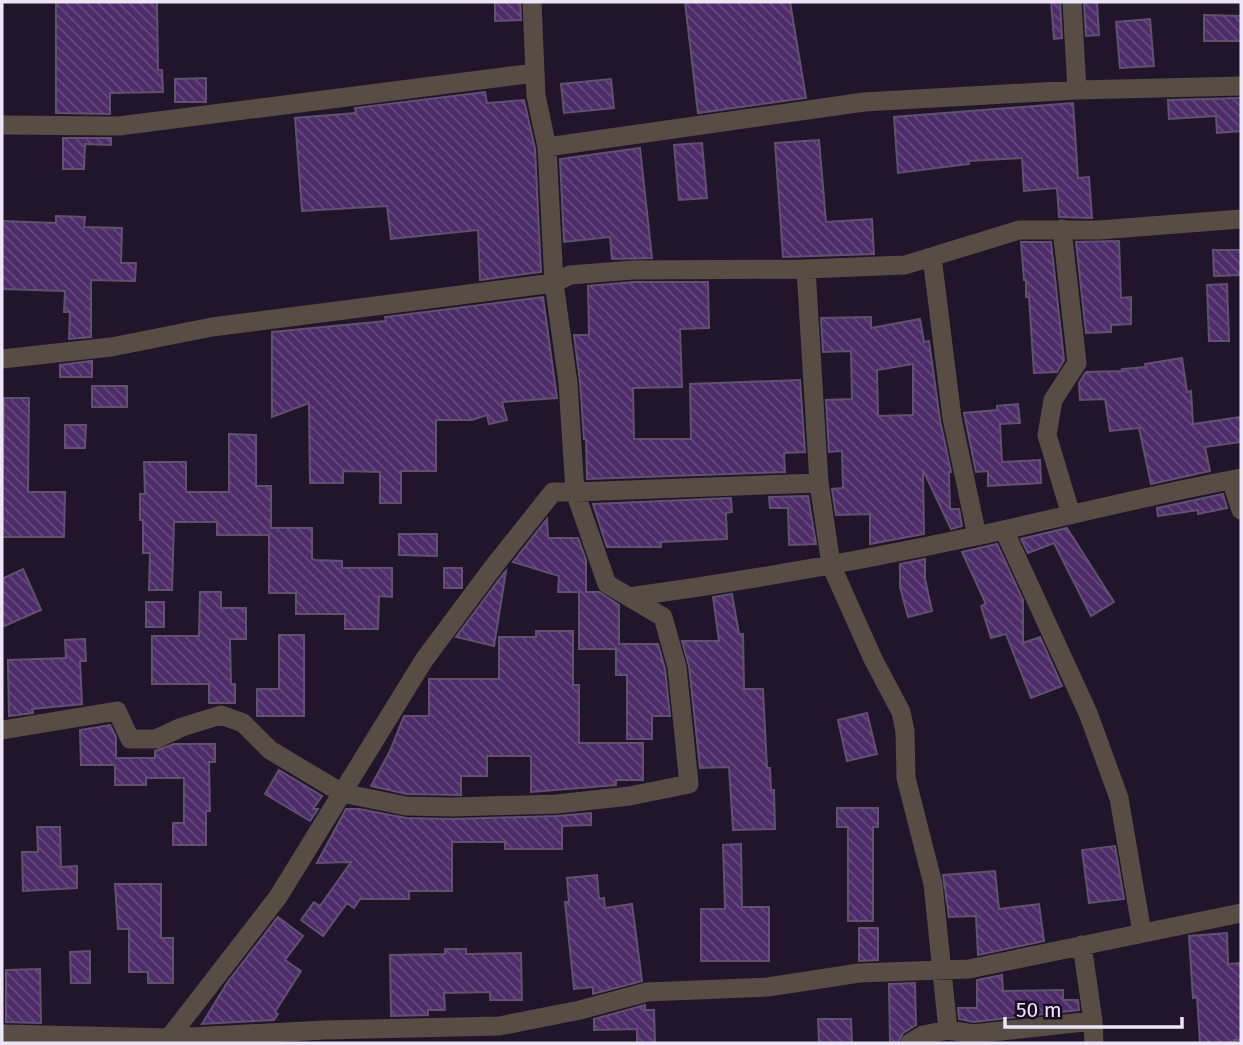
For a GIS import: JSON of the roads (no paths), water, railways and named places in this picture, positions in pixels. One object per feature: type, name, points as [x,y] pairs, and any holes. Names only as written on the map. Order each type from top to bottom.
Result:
[{"type":"street","points":[[2,730],[117,711],[130,739],[156,739],[182,727],[221,715],[243,723],[270,750],[342,793],[406,806],[557,804],[630,796],[689,784],[677,667],[663,617],[607,584],[575,492],[568,383],[554,283],[547,147],[536,96],[532,2]]},
{"type":"street","points":[[1072,2],[1077,90]]},
{"type":"street","points":[[2,125],[119,126],[535,74]]},
{"type":"street","points":[[547,147],[864,102],[1077,90],[1241,86]]},
{"type":"street","points":[[2,359],[111,347],[212,327],[554,283],[570,275],[632,270],[806,269],[905,265],[1019,230],[1099,230],[1241,219]]},
{"type":"street","points":[[1062,229],[1077,363],[1053,400],[1047,435],[1071,515]]},
{"type":"street","points":[[932,257],[952,418],[977,536]]},
{"type":"street","points":[[806,269],[819,484],[831,565],[873,659],[901,712],[905,730],[906,778],[933,884],[948,1030]]},
{"type":"street","points":[[629,597],[831,565],[1236,479],[1241,510]]},
{"type":"street","points":[[167,1041],[278,897],[425,660],[553,492],[819,484]]},
{"type":"street","points":[[1004,530],[1088,712],[1119,798],[1142,933]]},
{"type":"street","points":[[2,1034],[167,1041],[326,1030],[499,1026],[580,1010],[647,992],[768,987],[859,972],[969,969],[1241,913]]},
{"type":"street","points":[[1082,945],[1094,1043]]},
{"type":"street","points":[[910,1043],[923,1035],[948,1030],[973,1034],[1093,1021]]}]
